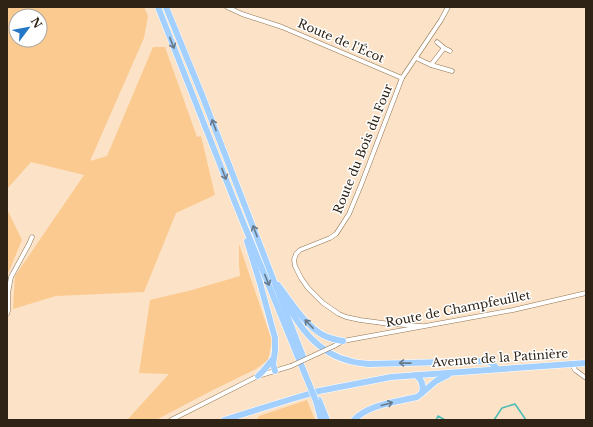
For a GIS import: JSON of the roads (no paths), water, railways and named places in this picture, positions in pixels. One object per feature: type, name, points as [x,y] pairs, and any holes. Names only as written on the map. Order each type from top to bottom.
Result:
[{"type":"main road","points":[[158,7],[236,205],[327,420]]},
{"type":"main road","points":[[166,7],[269,268],[311,383]]},
{"type":"main road","points":[[236,205],[275,338],[273,364],[275,371]]},
{"type":"main road","points":[[269,268],[291,312],[300,326],[320,347],[339,358],[352,362],[368,364],[485,361],[492,363],[497,369]]},
{"type":"main road","points":[[278,285],[296,309],[314,329],[326,337],[343,341]]},
{"type":"main road","points":[[258,376],[268,366],[274,356]]},
{"type":"main road","name":"Avenue de la Patinière","points":[[226,420],[319,391],[391,377],[586,363]]},
{"type":"main road","points":[[354,420],[371,408],[417,397],[436,381],[454,372]]},
{"type":"main road","points":[[416,375],[421,381],[423,388],[422,394]]},
{"type":"main road","points":[[318,400],[322,420]]},
{"type":"main road","points":[[244,420],[251,411]]},
{"type":"street","name":"Route de l'Écot","points":[[227,7],[242,14],[282,27],[402,78]]},
{"type":"street","name":"Route du Bois du Four","points":[[422,326],[360,320],[339,314],[323,303],[308,288],[301,278],[295,266],[294,260],[296,254],[300,250],[330,238],[336,234],[349,214],[402,78],[448,7]]},
{"type":"street","points":[[437,42],[450,51]]},
{"type":"street","points":[[431,65],[444,48]]},
{"type":"street","points":[[416,58],[431,65],[452,71]]},
{"type":"street","points":[[7,314],[8,292],[11,277],[32,237]]},
{"type":"street","name":"Route de Champfeuillet","points":[[171,420],[258,376],[291,366],[343,341],[513,310],[586,293]]},
{"type":"street","points":[[572,364],[575,370],[586,378]]},
{"type":"waterway","points":[[494,420],[502,408],[515,404],[526,420]]},
{"type":"waterway","points":[[436,420],[438,416],[445,420]]}]
